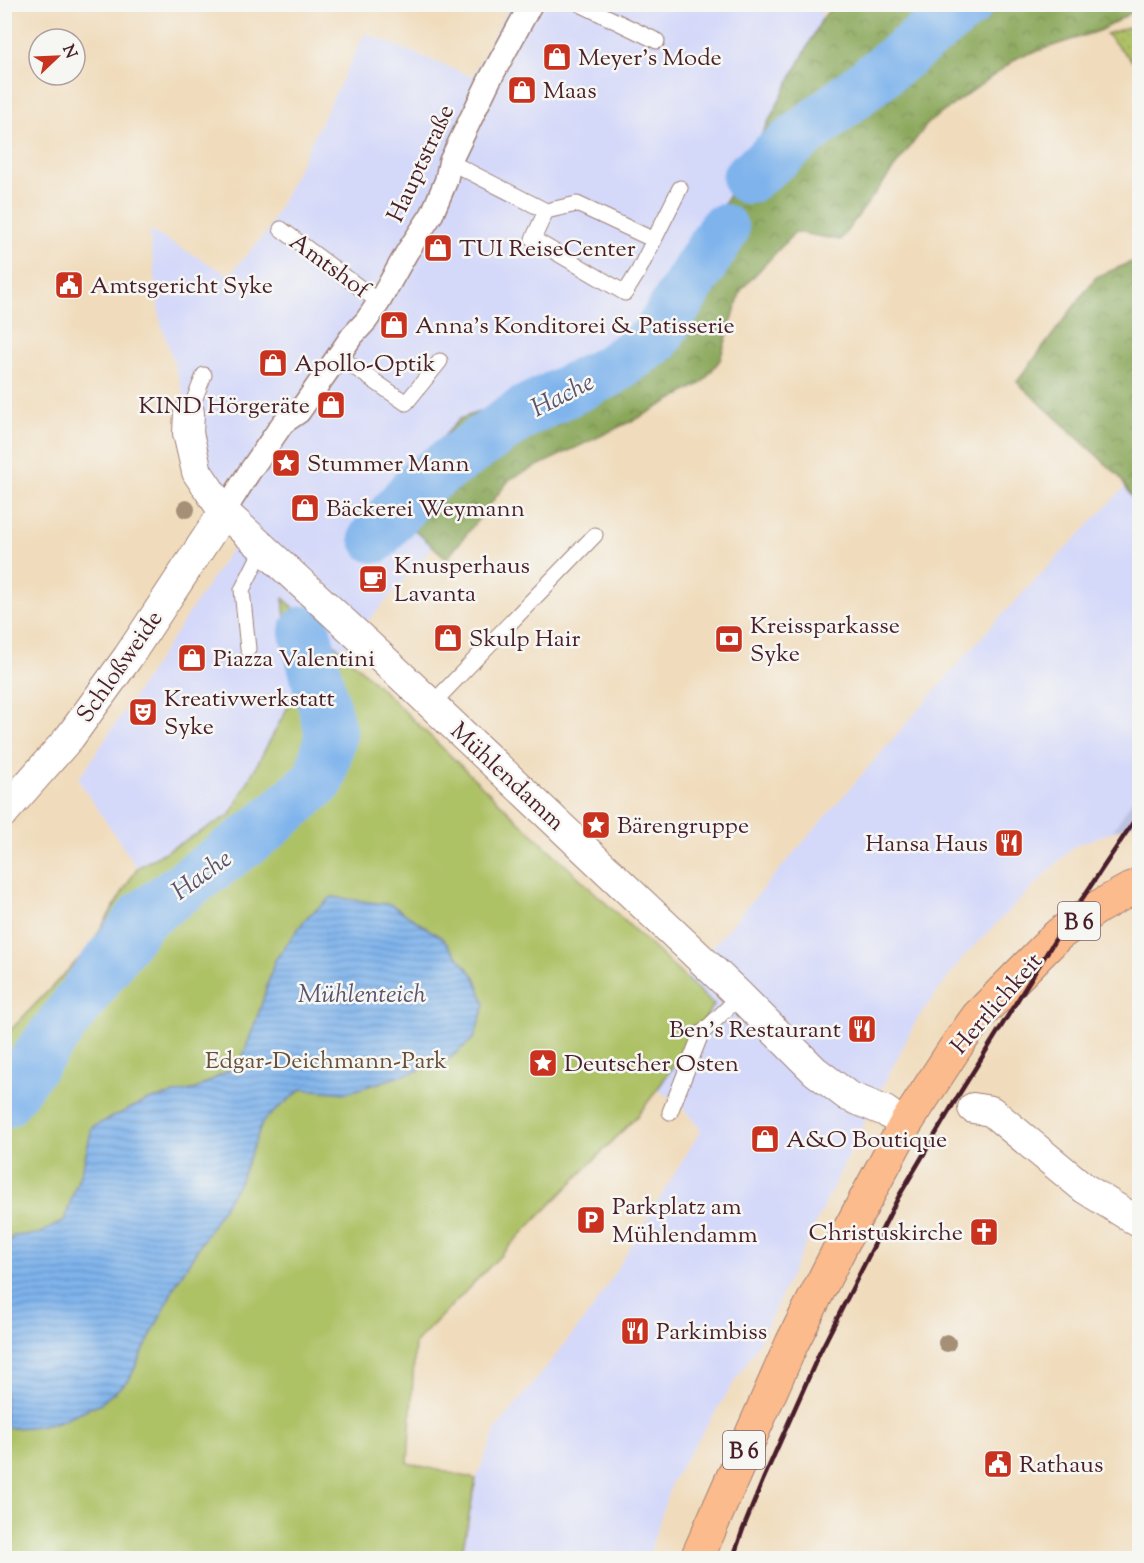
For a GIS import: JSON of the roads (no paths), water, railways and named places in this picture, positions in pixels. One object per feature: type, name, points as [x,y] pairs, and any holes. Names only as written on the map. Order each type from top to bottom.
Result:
[{"type":"main road","name":"Herrlichkeit","points":[[905,1125],[978,1016],[1025,966],[1058,935],[1098,907],[1140,884]]},
{"type":"main road","name":"B 6","points":[[697,1558],[792,1343],[905,1125]]},
{"type":"street","name":"Hauptstraße","points":[[224,512],[283,423],[299,412],[352,336],[379,302],[407,252],[432,214],[446,181],[450,162],[489,81],[531,4]]},
{"type":"street","points":[[189,413],[188,434],[197,472],[224,512]]},
{"type":"street","name":"Mühlendamm","points":[[224,512],[432,704],[740,996],[815,1071],[848,1096],[885,1111],[905,1125]]},
{"type":"street","name":"Schloßweide","points":[[4,812],[70,737],[128,657],[224,512]]},
{"type":"street","points":[[973,1108],[991,1111],[1084,1188],[1140,1223]]},
{"type":"lane","points":[[580,4],[657,41]]},
{"type":"lane","points":[[450,162],[546,211],[578,204],[654,240]]},
{"type":"lane","points":[[546,211],[533,239],[625,293],[680,188]]},
{"type":"lane","name":"Amtshof","points":[[280,229],[379,302]]},
{"type":"lane","points":[[338,357],[406,403],[440,361]]},
{"type":"lane","points":[[189,413],[204,375]]},
{"type":"lane","points":[[432,704],[595,535]]},
{"type":"lane","points":[[248,649],[242,590],[263,548]]},
{"type":"lane","points":[[670,1112],[701,1034],[740,996]]},
{"type":"water","name":"Mühlenteich","points":[[332,897],[392,905],[442,938],[475,977],[485,1004],[474,1038],[445,1062],[346,1093],[302,1089],[263,1121],[241,1179],[177,1282],[129,1380],[101,1403],[55,1423],[30,1427],[5,1427],[4,1251],[13,1236],[38,1234],[64,1221],[84,1162],[92,1127],[148,1100],[196,1089],[240,1064],[275,960],[307,917]]},
{"type":"waterway","name":"Hache","points":[[748,178],[967,4]]},
{"type":"waterway","name":"Hache","points":[[375,537],[420,484],[526,411],[609,371],[655,339],[723,230]]},
{"type":"waterway","name":"Hache","points":[[4,1102],[142,917],[264,828],[319,780],[331,734],[305,632]]},
{"type":"railway","points":[[733,1558],[763,1480],[819,1354],[899,1196],[1058,935],[1140,812]]},
{"type":"place","name":"Meyer's Mode","points":[[557,57]]},
{"type":"place","name":"Maas","points":[[522,90]]},
{"type":"place","name":"TUI ReiseCenter","points":[[438,248]]},
{"type":"place","name":"Amtsgericht Syke","points":[[69,285]]},
{"type":"place","name":"Anna's Konditorei & Patisserie","points":[[394,325]]},
{"type":"place","name":"Apollo-Optik","points":[[273,363]]},
{"type":"place","name":"KIND Hörgeräte","points":[[331,405]]},
{"type":"place","name":"Stummer Mann","points":[[286,463]]},
{"type":"place","name":"Bäckerei Weymann","points":[[305,508]]},
{"type":"place","name":"Knusperhaus Lavanta","points":[[373,579]]},
{"type":"place","name":"Skulp Hair","points":[[448,638]]},
{"type":"place","name":"Kreissparkasse Syke","points":[[729,639]]},
{"type":"place","name":"Piazza Valentini","points":[[192,658]]},
{"type":"place","name":"Kreativwerkstatt Syke","points":[[143,712]]},
{"type":"place","name":"Bärengruppe","points":[[596,825]]},
{"type":"place","name":"Hansa Haus","points":[[1009,843]]},
{"type":"place","name":"Ben's Restaurant","points":[[862,1029]]},
{"type":"place","name":"Deutscher Osten","points":[[543,1063]]},
{"type":"place","name":"A&O Boutique","points":[[765,1139]]},
{"type":"place","name":"Parkplatz am Mühlendamm","points":[[591,1220]]},
{"type":"place","name":"Christuskirche","points":[[984,1232]]},
{"type":"place","name":"Parkimbiss","points":[[635,1331]]},
{"type":"place","name":"Rathaus","points":[[998,1464]]},
{"type":"park label","name":"Edgar-Deichmann-Park","points":[[326,1060]]}]
